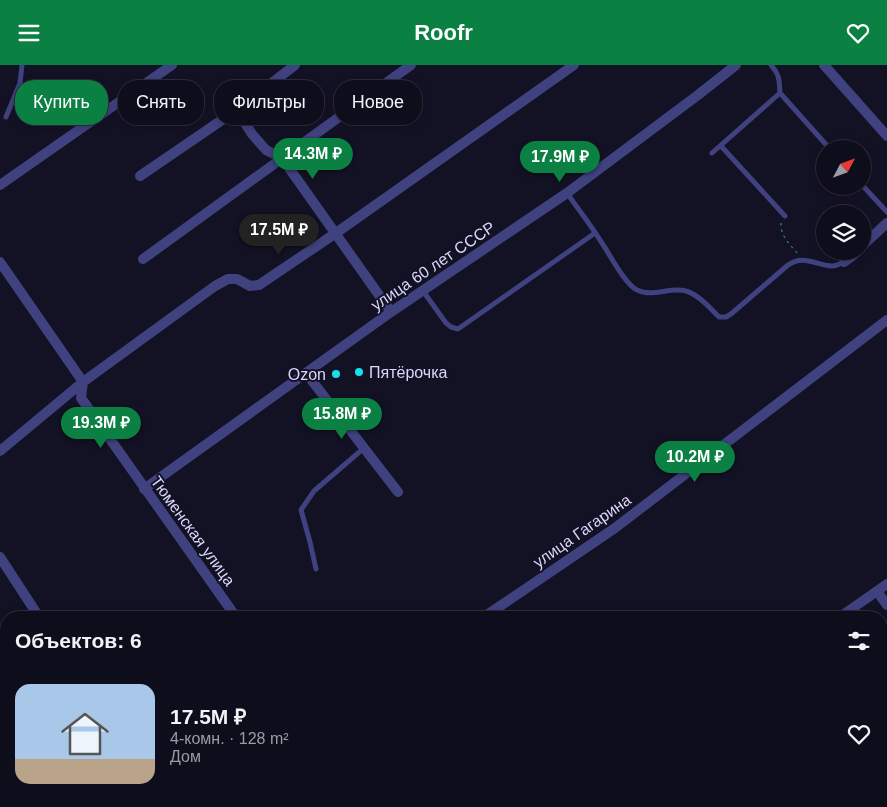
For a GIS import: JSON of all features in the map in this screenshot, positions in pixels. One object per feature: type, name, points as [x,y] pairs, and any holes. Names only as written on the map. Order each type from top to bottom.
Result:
[{"type":"street","points":[[0,185],[172,65]]},
{"type":"street","points":[[276,80],[295,65]]},
{"type":"street","points":[[143,259],[411,65]]},
{"type":"street","points":[[0,451],[83,382],[216,285],[228,279],[237,279],[250,286],[260,285],[574,65]]},
{"type":"street","name":"улица 60 лет СССР","points":[[144,489],[392,312],[567,193],[736,65]]},
{"type":"street","points":[[824,65],[887,136]]},
{"type":"street","points":[[140,176],[215,125]]},
{"type":"street","points":[[246,125],[266,149],[282,158],[392,312]]},
{"type":"street","points":[[871,238],[887,223]]},
{"type":"street","name":"Тюменская улица","points":[[0,262],[83,382],[81,398],[232,611]]},
{"type":"street","name":"улица Гагарина","points":[[493,611],[615,528],[887,320]]},
{"type":"street","points":[[306,373],[398,492]]},
{"type":"street","points":[[0,557],[35,611]]},
{"type":"street","points":[[849,611],[887,584]]},
{"type":"street","points":[[877,591],[887,605]]},
{"type":"lane","points":[[6,117],[20,83],[22,65]]},
{"type":"lane","points":[[771,65],[779,78],[780,93],[822,140]]},
{"type":"lane","points":[[712,153],[780,93]]},
{"type":"lane","points":[[721,146],[785,216]]},
{"type":"lane","points":[[567,193],[629,285],[642,292],[688,291],[719,317],[731,314],[788,265],[797,260],[832,266],[844,262]]},
{"type":"lane","points":[[871,195],[887,212]]},
{"type":"lane","points":[[423,291],[446,323],[458,329],[595,233]]},
{"type":"lane","points":[[316,569],[301,510],[314,491],[364,448]]},
{"type":"path","points":[[785,216],[780,227],[789,244],[803,260]]},
{"type":"place","name":"Пятёрочка","points":[[359,372]]},
{"type":"place","name":"Ozon","points":[[336,374]]}]
